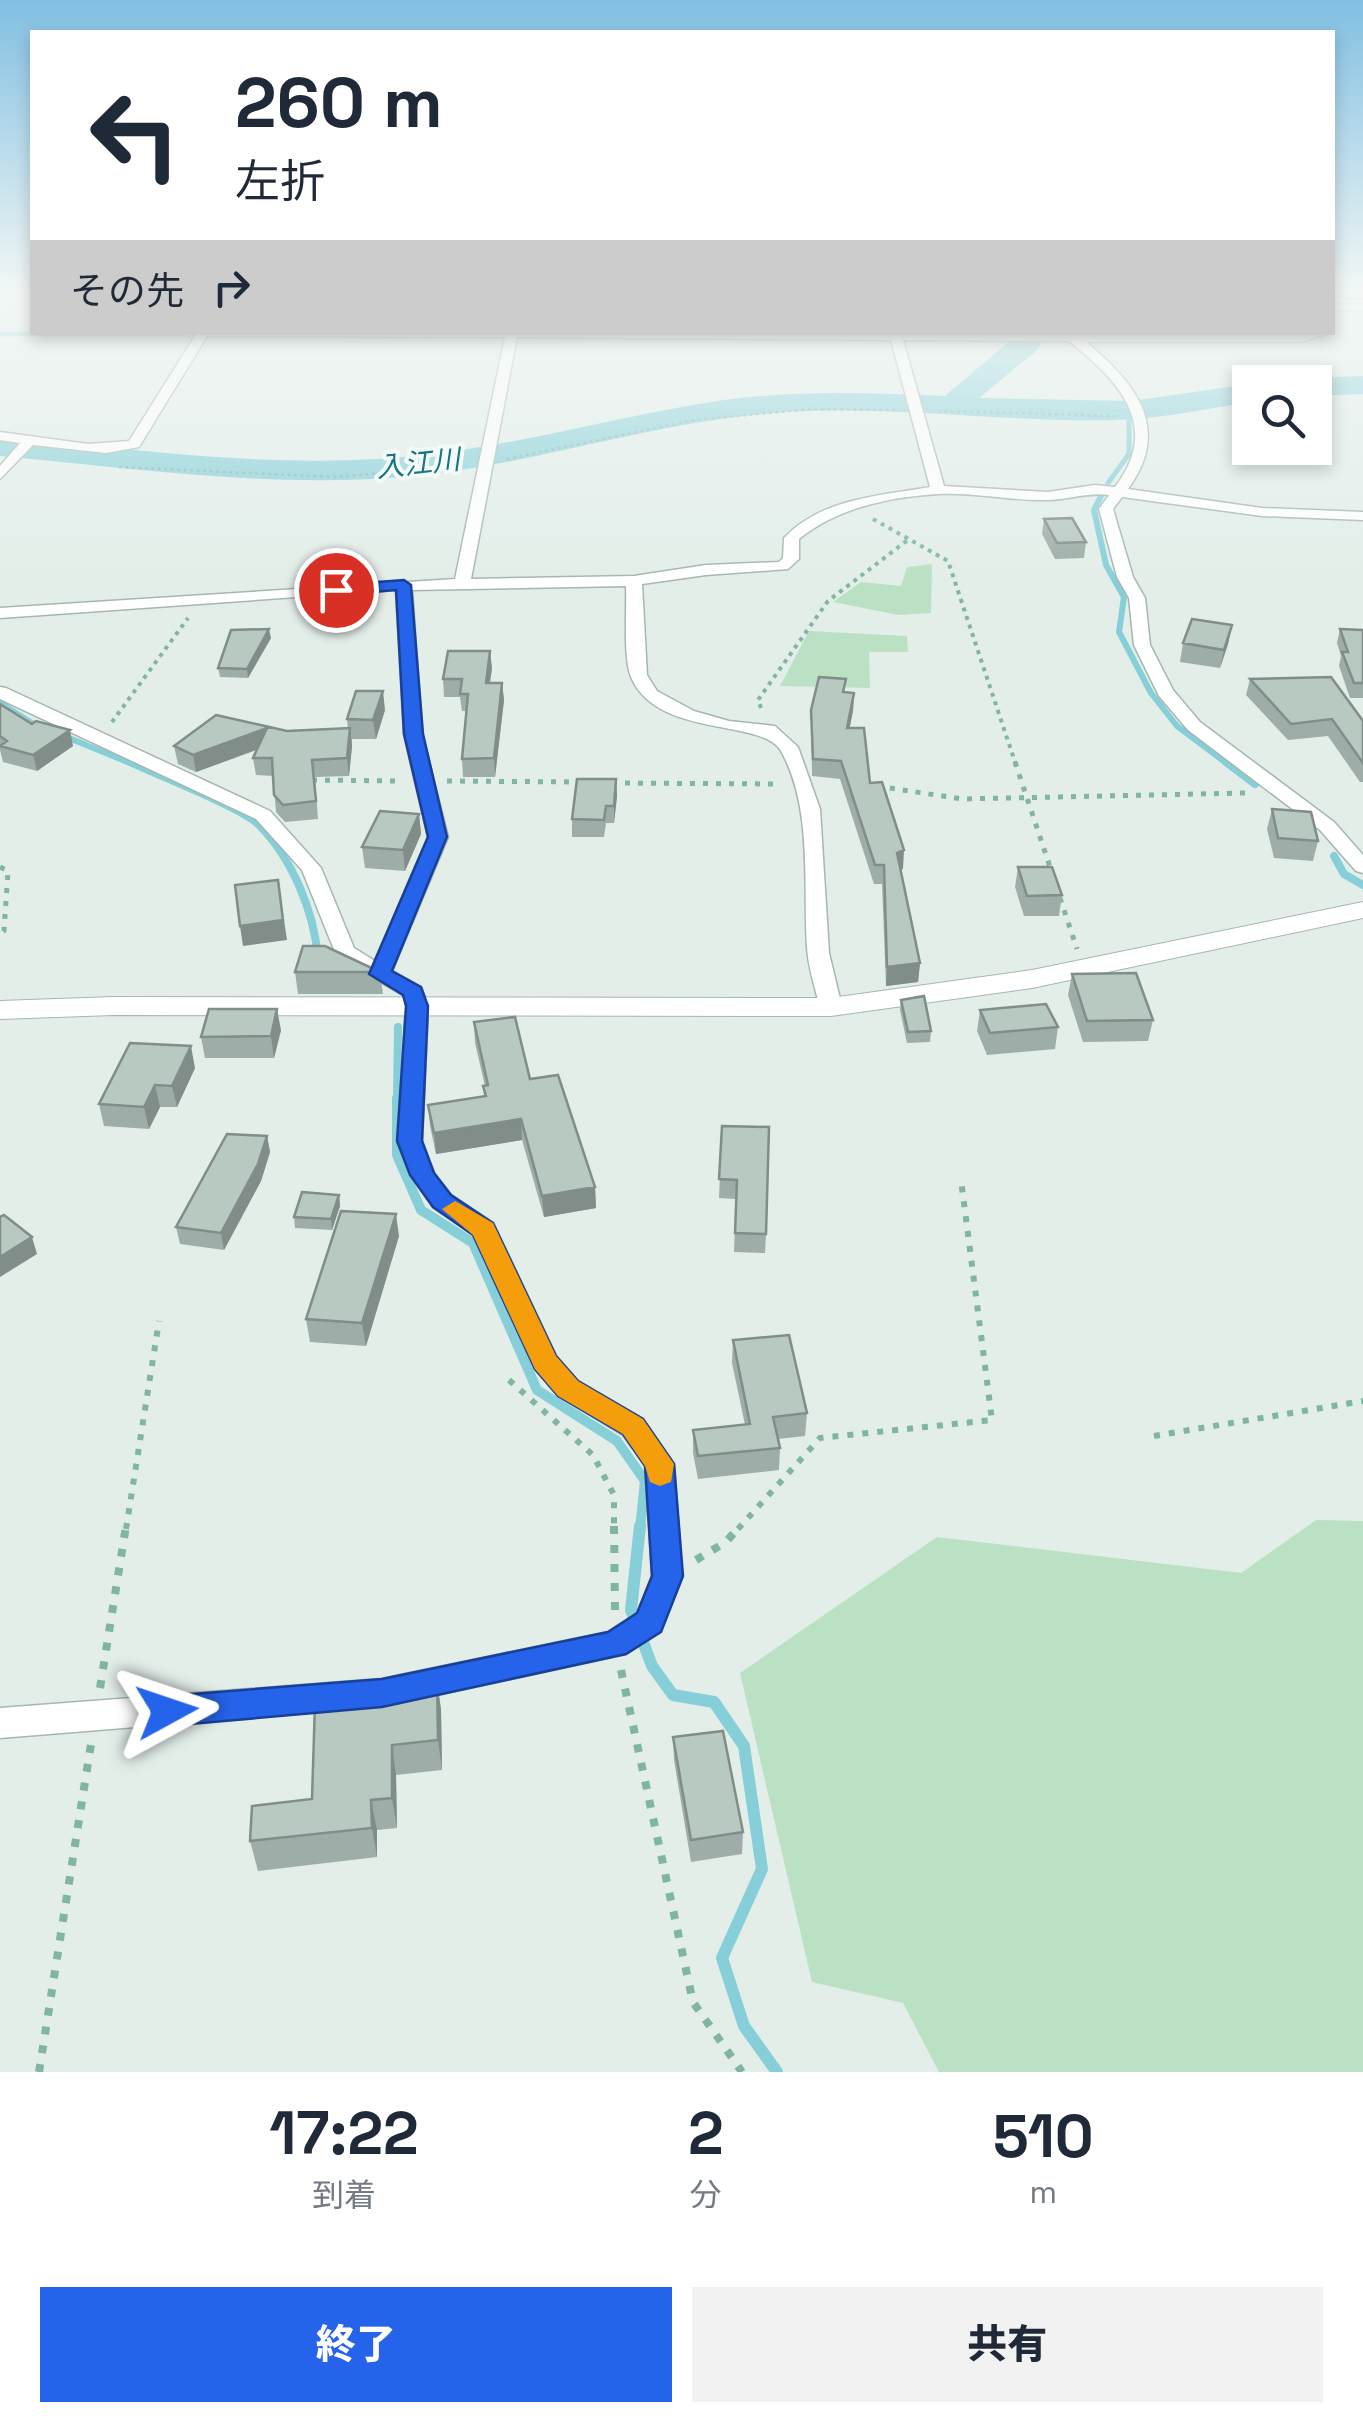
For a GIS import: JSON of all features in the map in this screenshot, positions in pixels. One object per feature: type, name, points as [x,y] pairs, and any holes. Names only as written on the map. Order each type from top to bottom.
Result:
[{"type":"street","points":[[0,436],[108,449],[134,444],[166,389]]},
{"type":"street","points":[[462,582],[500,389]]},
{"type":"street","points":[[910,389],[938,490]]},
{"type":"street","points":[[1127,389],[1137,409],[1142,438],[1138,462],[1106,509],[1125,577],[1137,598],[1142,646],[1165,692],[1194,726],[1328,826],[1363,867]]},
{"type":"street","points":[[0,475],[29,440]]},
{"type":"street","points":[[0,613],[462,582],[634,581],[706,570],[783,566],[791,559],[792,538],[815,518],[848,505],[938,490],[1048,496],[1096,489],[1262,512],[1363,516]]},
{"type":"street","points":[[634,581],[638,675],[650,695],[688,715],[728,726],[769,730],[789,746],[810,809],[818,953],[830,1008]]},
{"type":"street","points":[[380,974],[438,837],[414,734],[404,585]]},
{"type":"street","points":[[0,692],[264,816],[311,868],[345,952],[413,992],[417,1006],[410,1141],[422,1175],[442,1201],[484,1229],[545,1362],[568,1388],[633,1426],[660,1464],[667,1576],[650,1622],[615,1644],[382,1693],[0,1723]]},
{"type":"street","points":[[0,1010],[112,1006],[830,1008],[937,998],[1084,971],[1363,910]]},
{"type":"path","points":[[111,466],[266,479],[429,472],[487,455],[694,420],[812,408],[914,403],[1137,409]]},
{"type":"path","points":[[848,505],[948,561],[1084,971]]},
{"type":"path","points":[[769,730],[758,700],[804,630],[828,601],[909,539]]},
{"type":"path","points":[[99,739],[202,599]]},
{"type":"path","points":[[0,867],[8,871],[4,931],[0,935]]},
{"type":"path","points":[[667,1576],[726,1542],[820,1438],[992,1420],[961,1180]]},
{"type":"path","points":[[509,1380],[593,1455],[614,1495],[615,1644],[694,2002],[742,2072]]},
{"type":"path","points":[[1154,1436],[1363,1401]]},
{"type":"green space","points":[[932,564],[931,613],[898,615],[833,602],[861,582],[901,586],[907,567]]},
{"type":"green space","points":[[809,631],[907,636],[908,652],[869,652],[870,688],[780,686]]},
{"type":"green space","points":[[1316,1520],[1363,1521],[1363,2072],[939,2072],[903,2003],[812,1982],[740,1673],[937,1537],[1241,1573]]},
{"type":"building","points":[[1072,518],[1086,542],[1057,543],[1044,519]]},
{"type":"building","points":[[1192,619],[1232,625],[1224,650],[1183,643]]},
{"type":"building","points":[[269,629],[247,669],[218,668],[231,630]]},
{"type":"building","points":[[1340,629],[1363,630],[1363,683],[1354,683],[1342,652],[1348,652]]},
{"type":"building","points":[[448,651],[490,651],[486,683],[502,683],[494,758],[462,759],[468,694],[460,694],[462,679],[443,679]]},
{"type":"building","points":[[819,677],[846,679],[843,692],[854,693],[847,728],[864,728],[870,783],[882,782],[904,850],[897,853],[920,963],[887,967],[884,865],[875,865],[841,761],[813,759],[811,710]]},
{"type":"building","points":[[1331,677],[1363,721],[1363,763],[1332,719],[1291,724],[1250,679]]},
{"type":"building","points":[[356,691],[383,691],[373,720],[347,719]]},
{"type":"building","points":[[0,704],[32,724],[36,721],[70,730],[33,755],[0,746],[7,741],[0,736]]},
{"type":"building","points":[[216,715],[287,731],[350,728],[347,758],[312,760],[316,801],[283,805],[274,795],[272,758],[253,758],[267,728],[193,755],[174,746]]},
{"type":"building","points":[[577,779],[616,779],[614,806],[606,806],[604,820],[572,819]]},
{"type":"building","points":[[1272,809],[1311,812],[1318,841],[1278,838]]},
{"type":"building","points":[[380,811],[419,814],[403,850],[362,847]]},
{"type":"building","points":[[1018,867],[1052,867],[1062,895],[1027,896]]},
{"type":"building","points":[[278,880],[283,920],[240,926],[235,885]]},
{"type":"building","points":[[303,946],[325,946],[380,972],[295,972]]},
{"type":"building","points":[[1136,973],[1153,1020],[1087,1021],[1072,974]]},
{"type":"building","points":[[924,996],[931,1031],[908,1032],[901,1000]]},
{"type":"building","points":[[1046,1004],[1058,1027],[990,1033],[980,1010]]},
{"type":"building","points":[[209,1009],[277,1009],[271,1036],[201,1037]]},
{"type":"building","points":[[515,1017],[530,1079],[558,1075],[595,1187],[542,1196],[521,1119],[434,1133],[428,1105],[486,1096],[483,1086],[488,1085],[474,1022]]},
{"type":"building","points":[[130,1043],[191,1046],[172,1086],[155,1085],[144,1107],[99,1104]]},
{"type":"building","points":[[722,1126],[769,1127],[766,1234],[735,1233],[737,1180],[719,1179]]},
{"type":"building","points":[[227,1134],[267,1136],[258,1164],[221,1233],[176,1227]]},
{"type":"building","points":[[302,1192],[339,1195],[331,1219],[294,1217]]},
{"type":"building","points":[[341,1211],[396,1214],[362,1323],[306,1319]]},
{"type":"building","points":[[4,1215],[32,1237],[0,1257],[0,1217]]},
{"type":"building","points":[[789,1335],[807,1413],[773,1417],[780,1448],[698,1456],[693,1430],[750,1424],[733,1340]]},
{"type":"building","points":[[437,1680],[438,1740],[392,1745],[392,1798],[371,1800],[372,1828],[250,1841],[252,1806],[312,1799],[315,1703],[403,1694],[403,1684]]},
{"type":"building","points":[[723,1731],[743,1832],[691,1840],[673,1737]]},
{"type":"waterway","points":[[954,404],[973,389]]},
{"type":"waterway","name":"入江川","points":[[0,446],[200,465],[350,470],[448,462],[680,417],[774,404],[859,402],[1115,411],[1232,396]]},
{"type":"waterway","points":[[1108,483],[1129,454],[1129,420]]},
{"type":"waterway","points":[[1099,501],[1102,495]]},
{"type":"waterway","points":[[1100,498],[1094,510],[1106,565],[1124,597],[1119,632],[1151,693],[1177,726],[1229,765]]},
{"type":"waterway","points":[[0,703],[40,728]]},
{"type":"waterway","points":[[64,736],[135,765]]},
{"type":"waterway","points":[[130,762],[217,800],[258,824],[281,853],[299,886],[312,922],[318,958]]},
{"type":"waterway","points":[[1226,762],[1255,784]]},
{"type":"waterway","points":[[1334,856],[1344,874],[1363,885]]},
{"type":"waterway","points":[[397,1101],[398,1027]]},
{"type":"waterway","points":[[397,1101],[397,1155],[421,1210],[473,1243],[537,1390],[617,1441],[645,1481],[640,1529]]},
{"type":"waterway","points":[[640,1526],[631,1610],[652,1666],[673,1695],[714,1702],[744,1746],[762,1869],[722,1958],[744,2026],[777,2072]]},
{"type":"slow traffic","points":[[455,1209],[484,1229],[545,1362],[568,1388],[633,1426],[660,1464],[660,1474]]},
{"type":"route","points":[[167,1711],[382,1693],[615,1644],[650,1622],[667,1576],[660,1464],[633,1426],[568,1388],[545,1362],[484,1229],[442,1201],[422,1175],[410,1141],[417,1006],[413,992],[380,974],[438,837],[414,734],[404,585],[336,590]]}]
